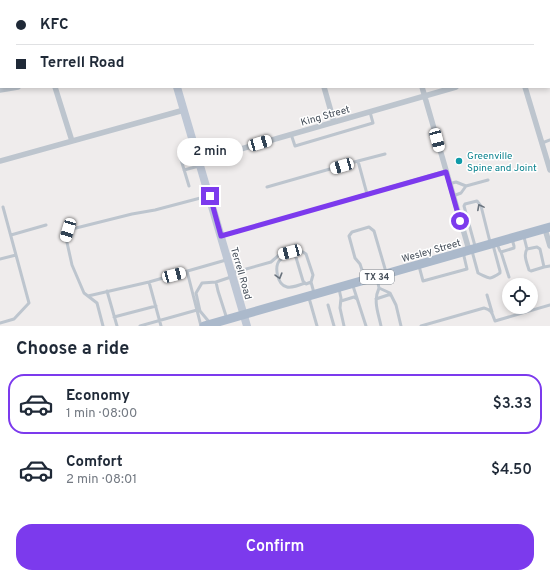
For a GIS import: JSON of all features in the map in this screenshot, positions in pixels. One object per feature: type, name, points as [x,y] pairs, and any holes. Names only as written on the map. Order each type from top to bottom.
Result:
[{"type":"main road","name":"Wesley Street","points":[[205,325],[548,228]]},
{"type":"street","points":[[0,90],[12,88]]},
{"type":"street","points":[[55,88],[72,141]]},
{"type":"street","name":"Terrell Road","points":[[177,88],[247,326]]},
{"type":"street","points":[[324,88],[334,122]]},
{"type":"street","points":[[422,88],[470,250]]},
{"type":"street","name":"King Street","points":[[200,163],[291,134],[453,88]]},
{"type":"street","points":[[526,88],[550,170]]},
{"type":"street","points":[[0,161],[184,110]]},
{"type":"street","points":[[548,228],[550,246]]},
{"type":"lane","points":[[291,134],[295,146],[373,123],[370,112]]},
{"type":"lane","points":[[542,143],[550,140]]},
{"type":"lane","points":[[179,153],[189,186]]},
{"type":"lane","points":[[267,187],[385,154]]},
{"type":"lane","points":[[358,161],[367,194]]},
{"type":"lane","points":[[184,170],[200,163]]},
{"type":"lane","points":[[221,236],[446,172]]},
{"type":"lane","points":[[450,184],[456,182],[466,186],[488,180]]},
{"type":"lane","points":[[453,196],[461,193],[466,186]]},
{"type":"lane","points":[[103,326],[97,303],[84,293],[72,265],[66,238],[68,230],[210,196]]},
{"type":"lane","points":[[477,201],[481,206],[493,243],[500,273],[486,278],[478,273],[470,250],[464,206],[465,204],[477,201]]},
{"type":"lane","points":[[0,323],[14,319],[29,303],[3,206]]},
{"type":"lane","points":[[11,235],[46,225]]},
{"type":"lane","points":[[366,280],[360,264],[355,258],[349,236],[352,232],[369,227],[374,231],[386,274]]},
{"type":"lane","points":[[523,235],[528,250]]},
{"type":"lane","points":[[501,252],[514,248],[512,238]]},
{"type":"lane","points":[[493,243],[501,252],[509,277]]},
{"type":"lane","points":[[544,267],[540,249],[537,248],[526,252],[525,255],[529,270],[531,271],[550,266]]},
{"type":"lane","points":[[418,265],[423,281],[467,269],[470,250]]},
{"type":"lane","points":[[205,325],[196,293],[202,283],[216,282],[271,262],[279,255],[302,252],[306,254],[313,275],[311,282],[312,295],[317,326]]},
{"type":"lane","points":[[295,253],[305,283]]},
{"type":"lane","points":[[295,253],[282,258],[279,262],[277,266],[279,281],[282,285],[287,287],[311,282]]},
{"type":"lane","points":[[0,259],[16,255]]},
{"type":"lane","points":[[88,296],[149,282],[228,260]]},
{"type":"lane","points":[[187,271],[197,310],[205,325]]},
{"type":"lane","points":[[376,277],[380,288],[390,293],[396,305],[401,326]]},
{"type":"lane","points":[[149,282],[161,326]]},
{"type":"lane","points":[[216,282],[227,319]]},
{"type":"lane","points":[[352,284],[366,326]]},
{"type":"lane","points":[[339,287],[341,298],[340,308],[344,326]]},
{"type":"lane","points":[[380,288],[377,292],[376,299],[381,326]]},
{"type":"lane","points":[[107,291],[117,326]]},
{"type":"lane","points":[[376,299],[388,294],[391,295]]},
{"type":"lane","points":[[487,295],[496,326]]},
{"type":"lane","points":[[341,301],[354,297],[357,299]]},
{"type":"lane","points":[[328,305],[334,326]]},
{"type":"lane","points":[[495,321],[550,305]]},
{"type":"lane","points":[[114,317],[156,306]]},
{"type":"lane","points":[[421,326],[484,308],[492,312]]},
{"type":"lane","points":[[140,326],[197,310]]},
{"type":"place","name":"Greenville Spine and Joint","points":[[459,161]]},
{"type":"route","points":[[210,196],[221,236],[446,172],[460,221]]}]
